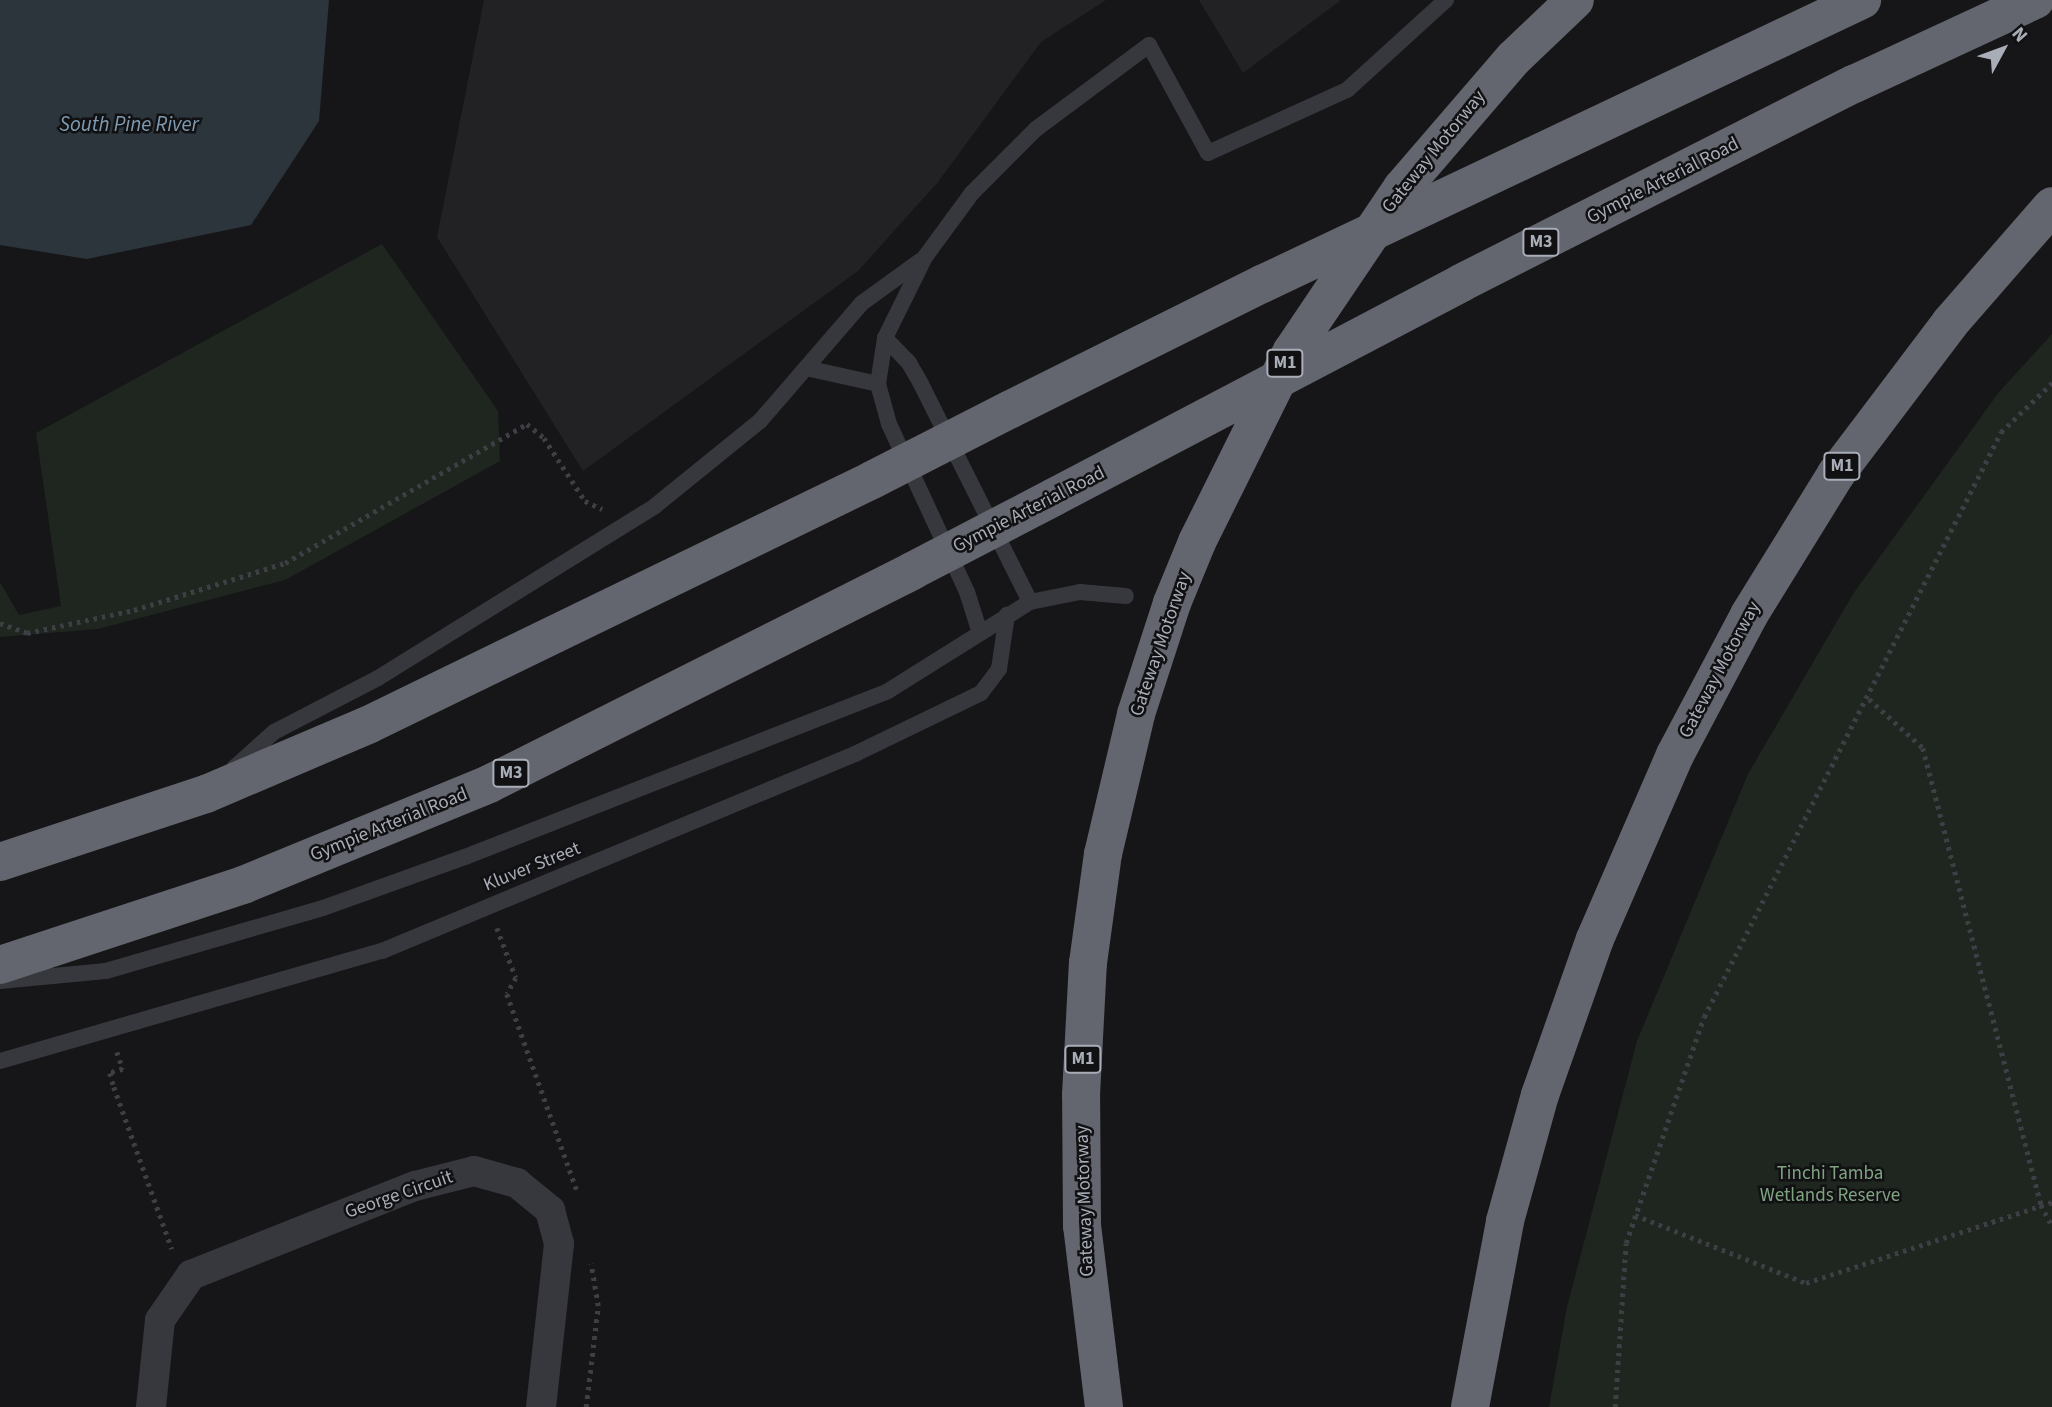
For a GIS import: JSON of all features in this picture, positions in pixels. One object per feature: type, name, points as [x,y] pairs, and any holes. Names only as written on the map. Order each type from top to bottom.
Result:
[{"type":"highway","name":"Gateway Motorway","points":[[1104,1407],[1082,1226],[1081,1095],[1088,962],[1103,854],[1136,714],[1172,603],[1197,542],[1292,351],[1402,188],[1514,58],[1575,0]]},
{"type":"highway","points":[[0,862],[206,794],[551,640],[1262,284],[1862,0]]},
{"type":"highway","name":"Gympie Arterial Road","points":[[0,965],[243,885],[489,784],[912,571],[1473,277],[1854,84],[2035,0]]},
{"type":"highway","name":"Gateway Motorway","points":[[1470,1407],[1505,1221],[1540,1095],[1595,939],[1675,755],[1749,615],[1836,474],[1950,323],[2052,206]]},
{"type":"street","name":"George Circuit","points":[[191,1275],[415,1186],[474,1171],[517,1183],[550,1210]]},
{"type":"street","points":[[541,1407],[559,1244],[550,1210]]},
{"type":"street","points":[[151,1407],[160,1320],[191,1275]]},
{"type":"lane","points":[[980,633],[967,592],[889,424],[878,384],[885,338],[925,257],[972,193],[1036,129],[1149,45],[1208,153],[1347,90],[1446,0]]},
{"type":"lane","points":[[206,794],[274,732],[378,678],[654,506],[760,421],[862,303],[925,257]]},
{"type":"lane","points":[[885,338],[909,363],[921,384],[1030,602]]},
{"type":"lane","points":[[806,368],[878,384]]},
{"type":"lane","points":[[0,981],[106,971],[323,908],[465,858],[888,691],[1030,602],[1080,592],[1126,596]]},
{"type":"lane","name":"Kluver Street","points":[[0,1061],[382,951],[752,799],[981,694],[999,669],[1006,615]]},
{"type":"path","points":[[1615,1407],[1626,1243],[1704,1017],[1869,699],[2001,432],[2052,383]]},
{"type":"path","points":[[0,623],[27,633],[134,610],[285,563],[527,424],[544,438],[579,495],[592,506],[654,506]]},
{"type":"path","points":[[1869,699],[1923,748],[2041,1205],[2052,1226]]},
{"type":"path","points":[[489,907],[516,978],[507,994],[580,1201],[550,1210]]},
{"type":"path","points":[[108,1028],[123,1069],[110,1073],[114,1087],[175,1256],[191,1275]]},
{"type":"path","points":[[1635,1215],[1806,1283],[2052,1202]]},
{"type":"path","points":[[586,1407],[598,1306],[589,1254]]},
{"type":"shaded area","points":[[484,0],[1106,0],[1041,42],[938,182],[858,271],[583,471],[437,237]]},
{"type":"shaded area","points":[[1199,0],[1341,0],[1243,73]]},
{"type":"green space","points":[[382,244],[498,411],[500,461],[285,580],[98,629],[0,637],[0,582],[19,615],[61,606],[36,433]]},
{"type":"green space","name":"Tinchi Tamba Wetlands Reserve","points":[[2052,334],[2052,1407],[1549,1407],[1567,1307],[1637,1041],[1748,774],[1853,594],[1999,392]]},
{"type":"water","name":"South Pine River","points":[[0,0],[329,0],[319,121],[251,225],[87,259],[0,245]]}]
